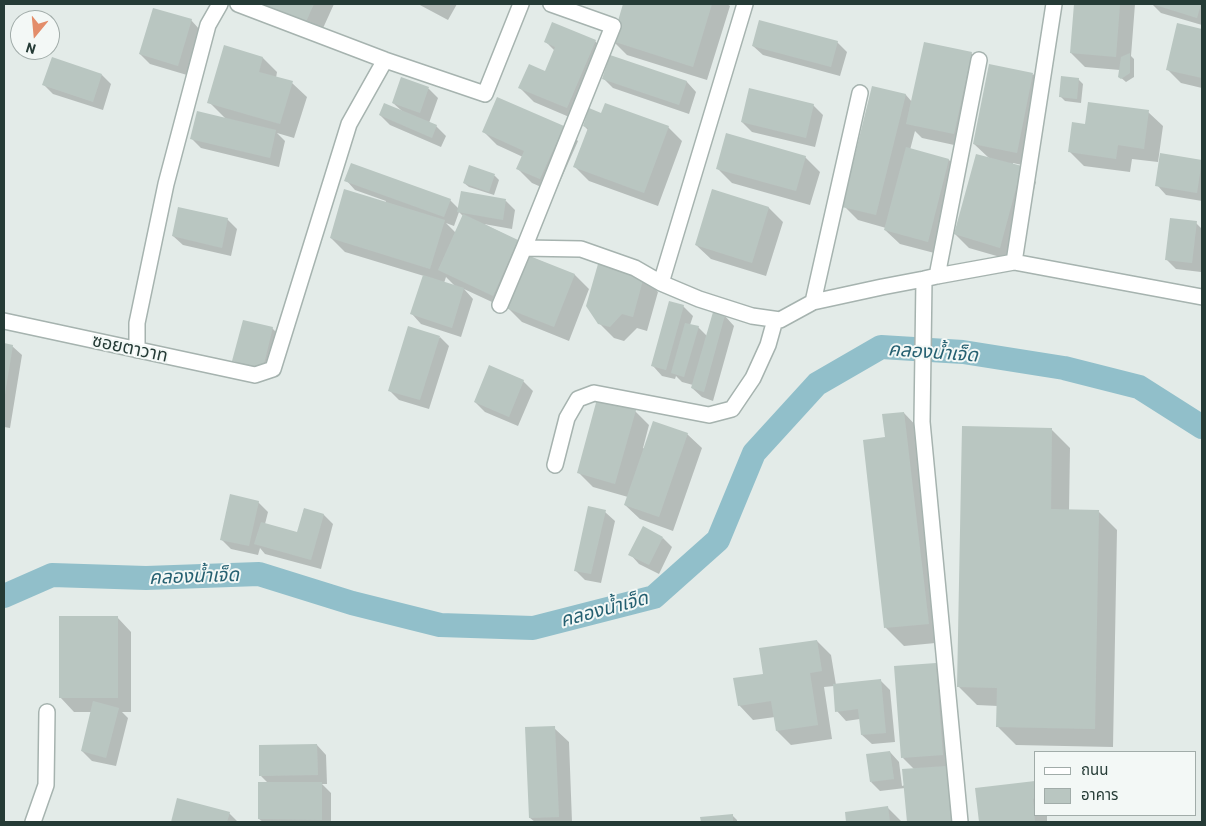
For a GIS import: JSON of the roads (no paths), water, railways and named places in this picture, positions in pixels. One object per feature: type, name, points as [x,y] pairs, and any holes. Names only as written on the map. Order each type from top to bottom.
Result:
[{"type":"street","points":[[137,350],[137,323],[166,184],[208,25],[220,4]]},
{"type":"street","points":[[238,4],[385,60],[485,94],[521,4]]},
{"type":"street","points":[[500,305],[613,26],[551,4]]},
{"type":"street","points":[[661,283],[745,4]]},
{"type":"street","points":[[1014,262],[1054,4]]},
{"type":"street","name":"ซอยตาวาท","points":[[4,321],[255,376],[273,369],[349,124],[385,60]]},
{"type":"street","points":[[960,822],[922,422],[930,278],[979,60]]},
{"type":"street","points":[[813,302],[860,93]]},
{"type":"street","points":[[524,248],[581,249],[635,268],[661,283],[707,302],[752,316],[775,320],[780,320],[813,302],[1014,262],[1202,296]]},
{"type":"street","points":[[555,465],[567,418],[578,399],[594,393],[709,415],[732,409],[753,378],[768,344],[775,320]]},
{"type":"street","points":[[33,822],[46,784],[47,712]]},
{"type":"waterway","name":"คลองน้ำเจ็ด","points":[[4,596],[52,575],[146,578],[259,574],[352,603],[440,625],[533,628],[654,597],[718,540],[754,453],[817,384],[881,347],[963,352],[1064,368],[1139,387],[1202,427]]}]
